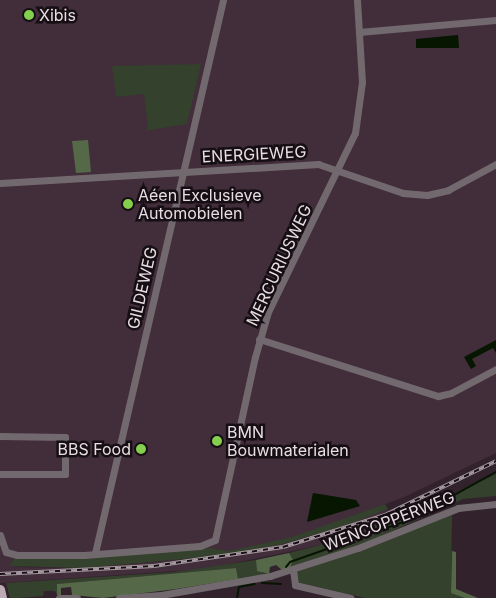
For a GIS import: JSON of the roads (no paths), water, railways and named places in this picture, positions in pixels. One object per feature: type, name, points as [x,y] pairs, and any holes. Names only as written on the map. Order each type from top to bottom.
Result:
[{"type":"main road","points":[[0,589],[2,598]]},
{"type":"street","name":"GILDEWEG","points":[[96,553],[224,0]]},
{"type":"street","name":"MERCURIUSWEG","points":[[96,553],[200,546],[212,543],[218,534],[259,339],[268,312],[339,171],[355,133],[360,107],[357,0]]},
{"type":"street","points":[[359,32],[496,20]]},
{"type":"street","name":"ENERGIEWEG","points":[[1,183],[318,164],[403,193],[427,195],[448,190],[496,164]]},
{"type":"street","points":[[259,339],[438,396],[451,393],[496,369]]},
{"type":"street","points":[[0,436],[65,436],[65,474],[0,474]]},
{"type":"street","name":"WENCOPPERWEG","points":[[119,598],[189,590],[293,570],[458,508],[496,504]]},
{"type":"street","points":[[0,535],[6,552],[96,553]]},
{"type":"street","points":[[293,570],[295,585],[350,598]]},
{"type":"street","points":[[59,598],[77,598]]},
{"type":"waterway","points":[[286,567],[290,562],[409,520],[496,472]]},
{"type":"waterway","points":[[262,583],[281,584]]},
{"type":"waterway","points":[[237,598],[239,587],[255,584]]},
{"type":"railway","points":[[0,574],[154,566],[283,547],[385,515],[496,461]]},
{"type":"place","name":"Xibis","points":[[29,15]]},
{"type":"place","name":"Aéen Exclusieve Automobielen","points":[[128,204]]},
{"type":"place","name":"BMN Bouwmaterialen","points":[[217,441]]},
{"type":"place","name":"BBS Food","points":[[141,449]]}]
